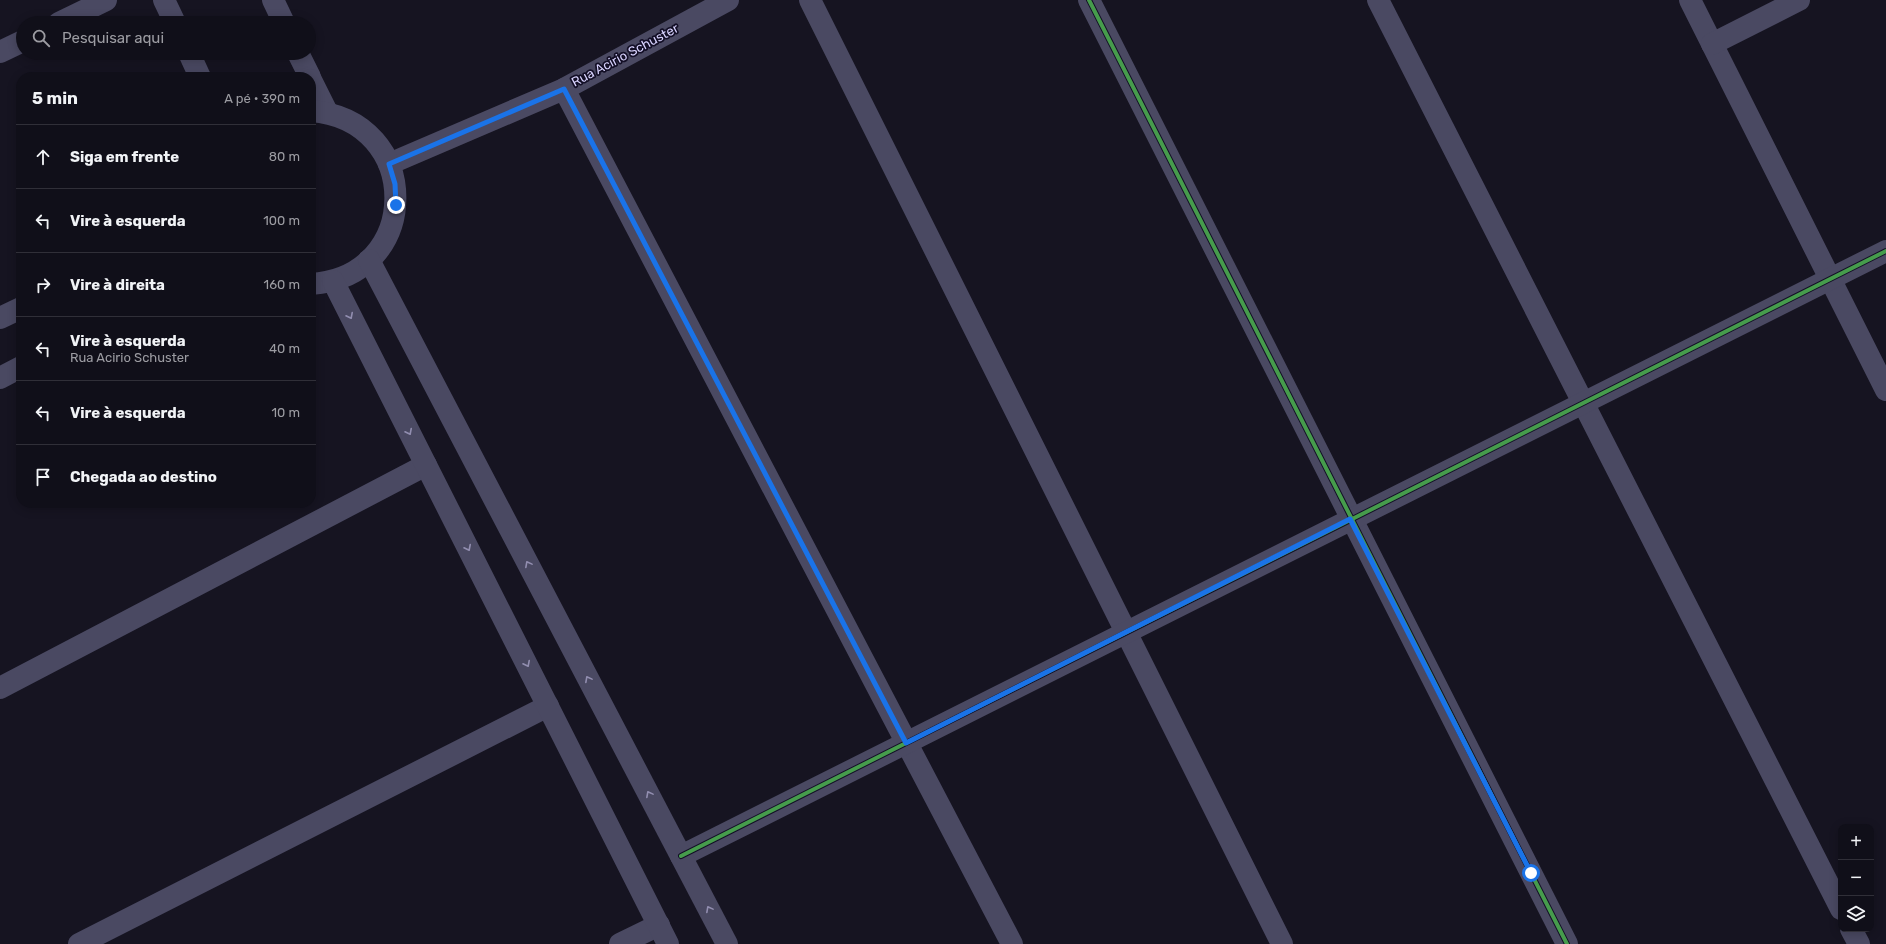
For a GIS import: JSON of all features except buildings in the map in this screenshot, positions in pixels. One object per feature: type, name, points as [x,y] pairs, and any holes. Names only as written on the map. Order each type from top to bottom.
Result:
[{"type":"street","points":[[73,16],[106,0]]},
{"type":"street","points":[[164,0],[171,16]]},
{"type":"street","points":[[273,0],[281,16]]},
{"type":"street","name":"Rua Acirio Schuster","points":[[389,164],[564,89],[728,0]]},
{"type":"street","points":[[810,0],[1282,944]]},
{"type":"street","points":[[1089,0],[1350,519],[1567,944]]},
{"type":"street","points":[[1378,0],[1838,903]]},
{"type":"street","points":[[1690,0],[1886,390]]},
{"type":"street","points":[[1712,44],[1799,0]]},
{"type":"street","points":[[0,52],[16,44]]},
{"type":"street","points":[[192,60],[198,72]]},
{"type":"street","points":[[301,60],[307,72]]},
{"type":"street","points":[[564,89],[1012,944]]},
{"type":"street","points":[[316,100],[319,111],[346,119],[364,130],[379,146],[389,164],[395,184],[396,205],[392,225],[382,244],[369,260],[352,273],[333,281],[316,283]]},
{"type":"street","points":[[681,856],[1886,251]]},
{"type":"street","points":[[369,260],[727,944]]},
{"type":"street","points":[[333,281],[668,944]]},
{"type":"street","points":[[0,318],[16,310]]},
{"type":"street","points":[[0,378],[16,370]]},
{"type":"street","points":[[0,688],[426,465]]},
{"type":"street","points":[[79,944],[548,706]]},
{"type":"street","points":[[620,944],[659,925]]},
{"type":"street","points":[[1853,932],[1859,944]]},
{"type":"cycle path","points":[[1089,0],[1567,944]]},
{"type":"cycle path","points":[[681,856],[1886,251]]},
{"type":"route","points":[[396,205],[395,184],[389,164],[564,89],[906,743],[1350,519],[1531,873]]}]
